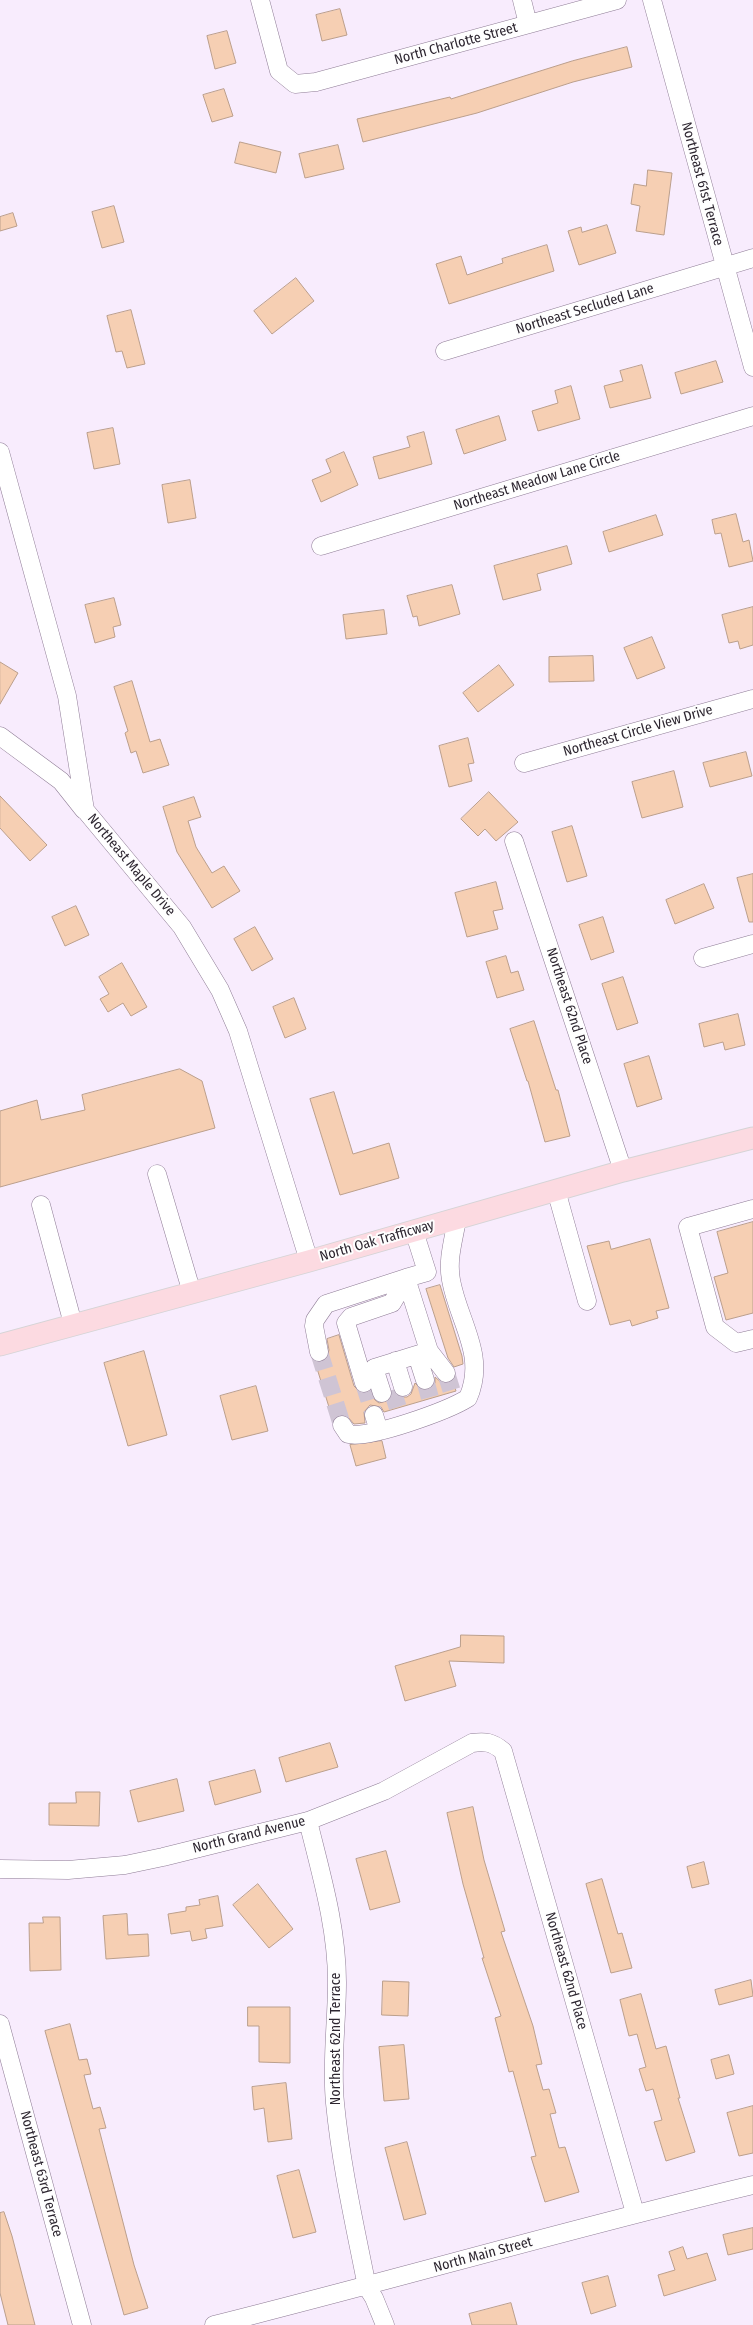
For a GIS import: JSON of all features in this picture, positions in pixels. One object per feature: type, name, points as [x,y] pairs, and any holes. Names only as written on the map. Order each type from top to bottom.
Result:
[{"type":"main road","name":"North Oak Trafficway","points":[[0,1345],[309,1261],[623,1171],[753,1138]]},
{"type":"street","name":"North Charlotte Street","points":[[260,0],[278,71],[295,84],[316,82],[617,0]]},
{"type":"street","points":[[522,0],[528,24]]},
{"type":"street","name":"Northeast 61st Terrace","points":[[652,0],[753,367]]},
{"type":"street","name":"Northeast Secluded Lane","points":[[445,351],[753,258]]},
{"type":"street","name":"Northeast Meadow Lane Circle","points":[[321,546],[753,416]]},
{"type":"street","name":"Northeast Maple Drive","points":[[0,452],[67,696],[85,810],[182,927],[220,990],[238,1031],[309,1261]]},
{"type":"street","name":"Northeast Circle View Drive","points":[[524,763],[753,699]]},
{"type":"street","points":[[0,736],[35,760],[61,782],[85,810]]},
{"type":"street","name":"Northeast 62nd Place","points":[[514,841],[623,1171]]},
{"type":"street","points":[[703,958],[753,944]]},
{"type":"street","points":[[158,1174],[192,1293]]},
{"type":"street","points":[[556,1190],[587,1301]]},
{"type":"street","points":[[41,1205],[73,1324]]},
{"type":"street","points":[[753,1209],[688,1227],[715,1327],[736,1343],[753,1339]]},
{"type":"street","points":[[342,1425],[348,1434],[366,1435],[416,1411],[468,1398],[472,1390],[475,1360],[469,1332],[451,1281],[450,1254],[456,1219]]},
{"type":"street","points":[[414,1231],[427,1272]]},
{"type":"street","points":[[320,1352],[314,1326],[315,1320],[325,1305],[402,1286],[427,1272],[451,1281]]},
{"type":"street","points":[[402,1286],[396,1363],[414,1383]]},
{"type":"street","points":[[402,1286],[392,1304],[351,1317],[346,1323],[396,1363],[414,1383]]},
{"type":"street","points":[[396,1363],[414,1383]]},
{"type":"street","name":"Northeast 62nd Place","points":[[483,1741],[494,1744],[503,1751],[635,2213]]},
{"type":"street","name":"North Grand Avenue","points":[[0,1869],[68,1870],[125,1865],[163,1858],[308,1821],[384,1791],[472,1743],[483,1741]]},
{"type":"street","name":"Northeast 62nd Terrace","points":[[308,1821],[334,1934],[337,1983],[334,2101],[342,2157],[367,2287],[374,2298],[385,2325]]},
{"type":"street","name":"Northeast 63rd Terrace","points":[[0,2024],[82,2325]]},
{"type":"street","name":"North Main Street","points":[[214,2325],[367,2287],[635,2213],[753,2186]]},
{"type":"building","points":[[340,9],[347,35],[322,41],[316,15]]},
{"type":"building","points":[[227,31],[236,63],[215,69],[207,36]]},
{"type":"building","points":[[627,47],[632,67],[573,82],[477,113],[363,142],[357,119],[450,97],[451,99],[572,61]]},
{"type":"building","points":[[224,89],[233,116],[212,122],[203,95]]},
{"type":"building","points":[[240,142],[281,152],[276,173],[235,163]]},
{"type":"building","points":[[338,145],[344,169],[305,178],[299,154]]},
{"type":"building","points":[[648,170],[672,173],[664,235],[636,231],[640,206],[631,204],[634,184],[646,186]]},
{"type":"building","points":[[114,206],[124,242],[102,248],[92,212]]},
{"type":"building","points":[[13,213],[17,226],[0,231],[0,217]]},
{"type":"building","points":[[607,225],[616,253],[579,265],[568,231],[581,227],[582,232]]},
{"type":"building","points":[[547,245],[554,271],[449,304],[436,264],[461,256],[467,275],[503,263],[502,259]]},
{"type":"building","points":[[296,278],[314,301],[272,334],[254,311]]},
{"type":"building","points":[[131,310],[145,364],[127,368],[122,351],[116,352],[107,316]]},
{"type":"building","points":[[716,361],[723,382],[681,394],[675,373]]},
{"type":"building","points":[[642,365],[651,398],[610,408],[604,386],[623,381],[620,371]]},
{"type":"building","points":[[571,386],[580,419],[538,431],[532,411],[558,403],[555,391]]},
{"type":"building","points":[[499,416],[506,440],[464,454],[456,430]]},
{"type":"building","points":[[113,428],[120,464],[94,469],[87,433]]},
{"type":"building","points":[[424,432],[432,464],[379,479],[373,457],[410,447],[407,437]]},
{"type":"building","points":[[344,452],[358,485],[321,502],[312,480],[331,472],[326,460]]},
{"type":"building","points":[[190,480],[196,518],[168,523],[162,485]]},
{"type":"building","points":[[736,514],[743,542],[749,540],[753,561],[729,567],[721,533],[715,534],[712,520]]},
{"type":"building","points":[[656,515],[663,535],[609,552],[603,532]]},
{"type":"building","points":[[567,546],[572,564],[537,574],[541,590],[503,600],[494,566]]},
{"type":"building","points":[[452,585],[460,614],[419,626],[417,616],[413,617],[407,596]]},
{"type":"building","points":[[114,598],[121,625],[113,627],[115,637],[95,643],[85,605]]},
{"type":"building","points":[[753,607],[753,645],[740,649],[738,641],[729,643],[722,615]]},
{"type":"building","points":[[384,610],[387,634],[346,639],[343,615]]},
{"type":"building","points":[[652,637],[665,668],[637,679],[624,648]]},
{"type":"building","points":[[593,656],[594,681],[549,682],[549,657]]},
{"type":"building","points":[[0,662],[18,673],[0,704]]},
{"type":"building","points":[[499,665],[514,685],[478,712],[463,693]]},
{"type":"building","points":[[132,681],[150,742],[160,739],[169,765],[143,773],[136,751],[131,753],[125,733],[128,731],[114,687]]},
{"type":"building","points":[[468,738],[474,763],[468,764],[472,781],[449,787],[439,746]]},
{"type":"building","points":[[746,752],[752,776],[710,787],[703,763]]},
{"type":"building","points":[[674,771],[683,807],[642,818],[632,782]]},
{"type":"building","points":[[489,792],[518,822],[496,841],[485,829],[478,836],[461,819]]},
{"type":"building","points":[[0,796],[47,845],[30,861],[0,828]]},
{"type":"building","points":[[194,797],[201,817],[188,821],[196,847],[212,873],[224,866],[240,891],[212,908],[177,852],[163,807]]},
{"type":"building","points":[[572,826],[587,876],[567,882],[552,832]]},
{"type":"building","points":[[753,874],[753,922],[749,922],[737,878]]},
{"type":"building","points":[[496,882],[503,909],[493,911],[498,929],[467,937],[455,893]]},
{"type":"building","points":[[704,884],[714,908],[675,924],[666,900]]},
{"type":"building","points":[[76,906],[89,935],[65,946],[52,917]]},
{"type":"building","points":[[603,917],[614,952],[591,960],[579,925]]},
{"type":"building","points":[[255,927],[273,959],[252,971],[234,939]]},
{"type":"building","points":[[506,956],[511,973],[518,971],[524,990],[497,998],[486,962]]},
{"type":"building","points":[[122,963],[147,1007],[131,1016],[123,1003],[108,1012],[100,999],[109,994],[99,977]]},
{"type":"building","points":[[623,977],[638,1023],[617,1030],[602,984]]},
{"type":"building","points":[[294,998],[306,1029],[285,1038],[273,1007]]},
{"type":"building","points":[[738,1014],[745,1045],[725,1050],[723,1042],[704,1047],[699,1024]]},
{"type":"building","points":[[534,1021],[556,1090],[558,1090],[570,1136],[545,1142],[528,1081],[510,1029]]},
{"type":"building","points":[[649,1056],[662,1099],[637,1107],[624,1064]]},
{"type":"building","points":[[180,1069],[202,1081],[215,1128],[0,1187],[0,1111],[37,1100],[41,1120],[85,1110],[82,1095]]},
{"type":"building","points":[[334,1092],[353,1154],[389,1143],[399,1178],[340,1195],[310,1099]]},
{"type":"building","points":[[753,1222],[753,1313],[726,1320],[714,1277],[728,1273],[717,1232]]},
{"type":"building","points":[[650,1239],[669,1308],[656,1311],[658,1318],[632,1326],[630,1320],[610,1325],[587,1246],[609,1241],[611,1249]]},
{"type":"building","points":[[440,1285],[462,1356],[463,1364],[454,1367],[448,1358],[426,1289]]},
{"type":"building","points":[[339,1335],[354,1386],[361,1393],[370,1391],[379,1403],[389,1400],[393,1390],[400,1397],[407,1397],[411,1394],[415,1383],[422,1390],[429,1390],[435,1383],[435,1377],[442,1383],[453,1381],[456,1391],[384,1412],[381,1407],[370,1405],[364,1412],[365,1423],[354,1424],[347,1416],[342,1414],[333,1420],[315,1362],[326,1360],[329,1350],[327,1339]]},
{"type":"building","points":[[144,1351],[167,1435],[128,1446],[104,1363]]},
{"type":"building","points":[[256,1386],[268,1431],[232,1440],[220,1396]]},
{"type":"building","points":[[382,1441],[386,1458],[356,1466],[350,1445]]},
{"type":"building","points":[[461,1635],[504,1636],[504,1663],[449,1661],[456,1686],[405,1701],[395,1666],[460,1647]]},
{"type":"building","points":[[330,1743],[338,1767],[286,1782],[279,1758]]},
{"type":"building","points":[[255,1770],[261,1792],[215,1805],[209,1782]]},
{"type":"building","points":[[177,1779],[184,1811],[138,1822],[130,1791]]},
{"type":"building","points":[[76,1792],[100,1792],[99,1826],[49,1825],[49,1803],[76,1803]]},
{"type":"building","points":[[473,1807],[484,1860],[505,1931],[501,1932],[533,2026],[542,2064],[536,2065],[543,2090],[549,2089],[556,2113],[550,2114],[559,2148],[565,2147],[579,2192],[545,2202],[531,2157],[536,2156],[513,2071],[509,2072],[495,2018],[501,2016],[482,1958],[484,1958],[463,1884],[447,1813]]},
{"type":"building","points":[[386,1851],[400,1902],[370,1910],[356,1859]]},
{"type":"building","points":[[704,1862],[709,1884],[692,1888],[687,1867]]},
{"type":"building","points":[[602,1879],[618,1934],[622,1933],[632,1968],[611,1973],[586,1884]]},
{"type":"building","points":[[258,1884],[293,1929],[269,1948],[233,1905]]},
{"type":"building","points":[[218,1896],[223,1926],[205,1929],[207,1938],[192,1941],[190,1931],[171,1934],[168,1914],[186,1911],[186,1907],[200,1905],[199,1900]]},
{"type":"building","points":[[127,1914],[128,1935],[148,1934],[149,1956],[106,1959],[103,1916]]},
{"type":"building","points":[[43,1917],[60,1917],[61,1970],[30,1971],[29,1923],[43,1923]]},
{"type":"building","points":[[751,1980],[753,1996],[719,2005],[715,1990]]},
{"type":"building","points":[[383,1981],[409,1982],[408,2016],[382,2015]]},
{"type":"building","points":[[641,1994],[656,2049],[666,2046],[680,2098],[678,2098],[695,2152],[666,2161],[654,2122],[662,2120],[653,2089],[646,2091],[639,2069],[646,2067],[637,2034],[629,2036],[620,2000]]},
{"type":"building","points":[[248,2007],[290,2007],[290,2063],[259,2062],[259,2026],[248,2026]]},
{"type":"building","points":[[70,2024],[79,2060],[87,2059],[91,2074],[84,2075],[93,2109],[100,2107],[106,2128],[99,2129],[134,2265],[148,2308],[124,2315],[45,2031]]},
{"type":"building","points":[[404,2045],[409,2099],[384,2101],[379,2047]]},
{"type":"building","points":[[729,2055],[734,2074],[716,2079],[711,2060]]},
{"type":"building","points":[[286,2083],[292,2139],[268,2142],[264,2108],[254,2110],[252,2087]]},
{"type":"building","points":[[753,2106],[753,2153],[739,2156],[727,2113]]},
{"type":"building","points":[[407,2142],[426,2214],[404,2220],[385,2148]]},
{"type":"building","points":[[299,2170],[316,2232],[293,2238],[277,2176]]},
{"type":"building","points":[[4,2212],[35,2325],[8,2325],[0,2293],[0,2213]]},
{"type":"building","points":[[753,2228],[753,2249],[728,2255],[723,2235]]},
{"type":"building","points":[[683,2247],[687,2259],[707,2253],[716,2280],[664,2296],[658,2275],[675,2270],[669,2252]]},
{"type":"building","points":[[608,2276],[616,2306],[591,2314],[582,2283]]},
{"type":"building","points":[[511,2303],[517,2325],[472,2325],[469,2314]]},
{"type":"tunnel","points":[[319,1352],[342,1425]]},
{"type":"tunnel","points":[[446,1373],[452,1392]]},
{"type":"tunnel","points":[[425,1380],[430,1398]]},
{"type":"tunnel","points":[[364,1383],[374,1415]]},
{"type":"tunnel","points":[[392,1390],[398,1408]]}]
